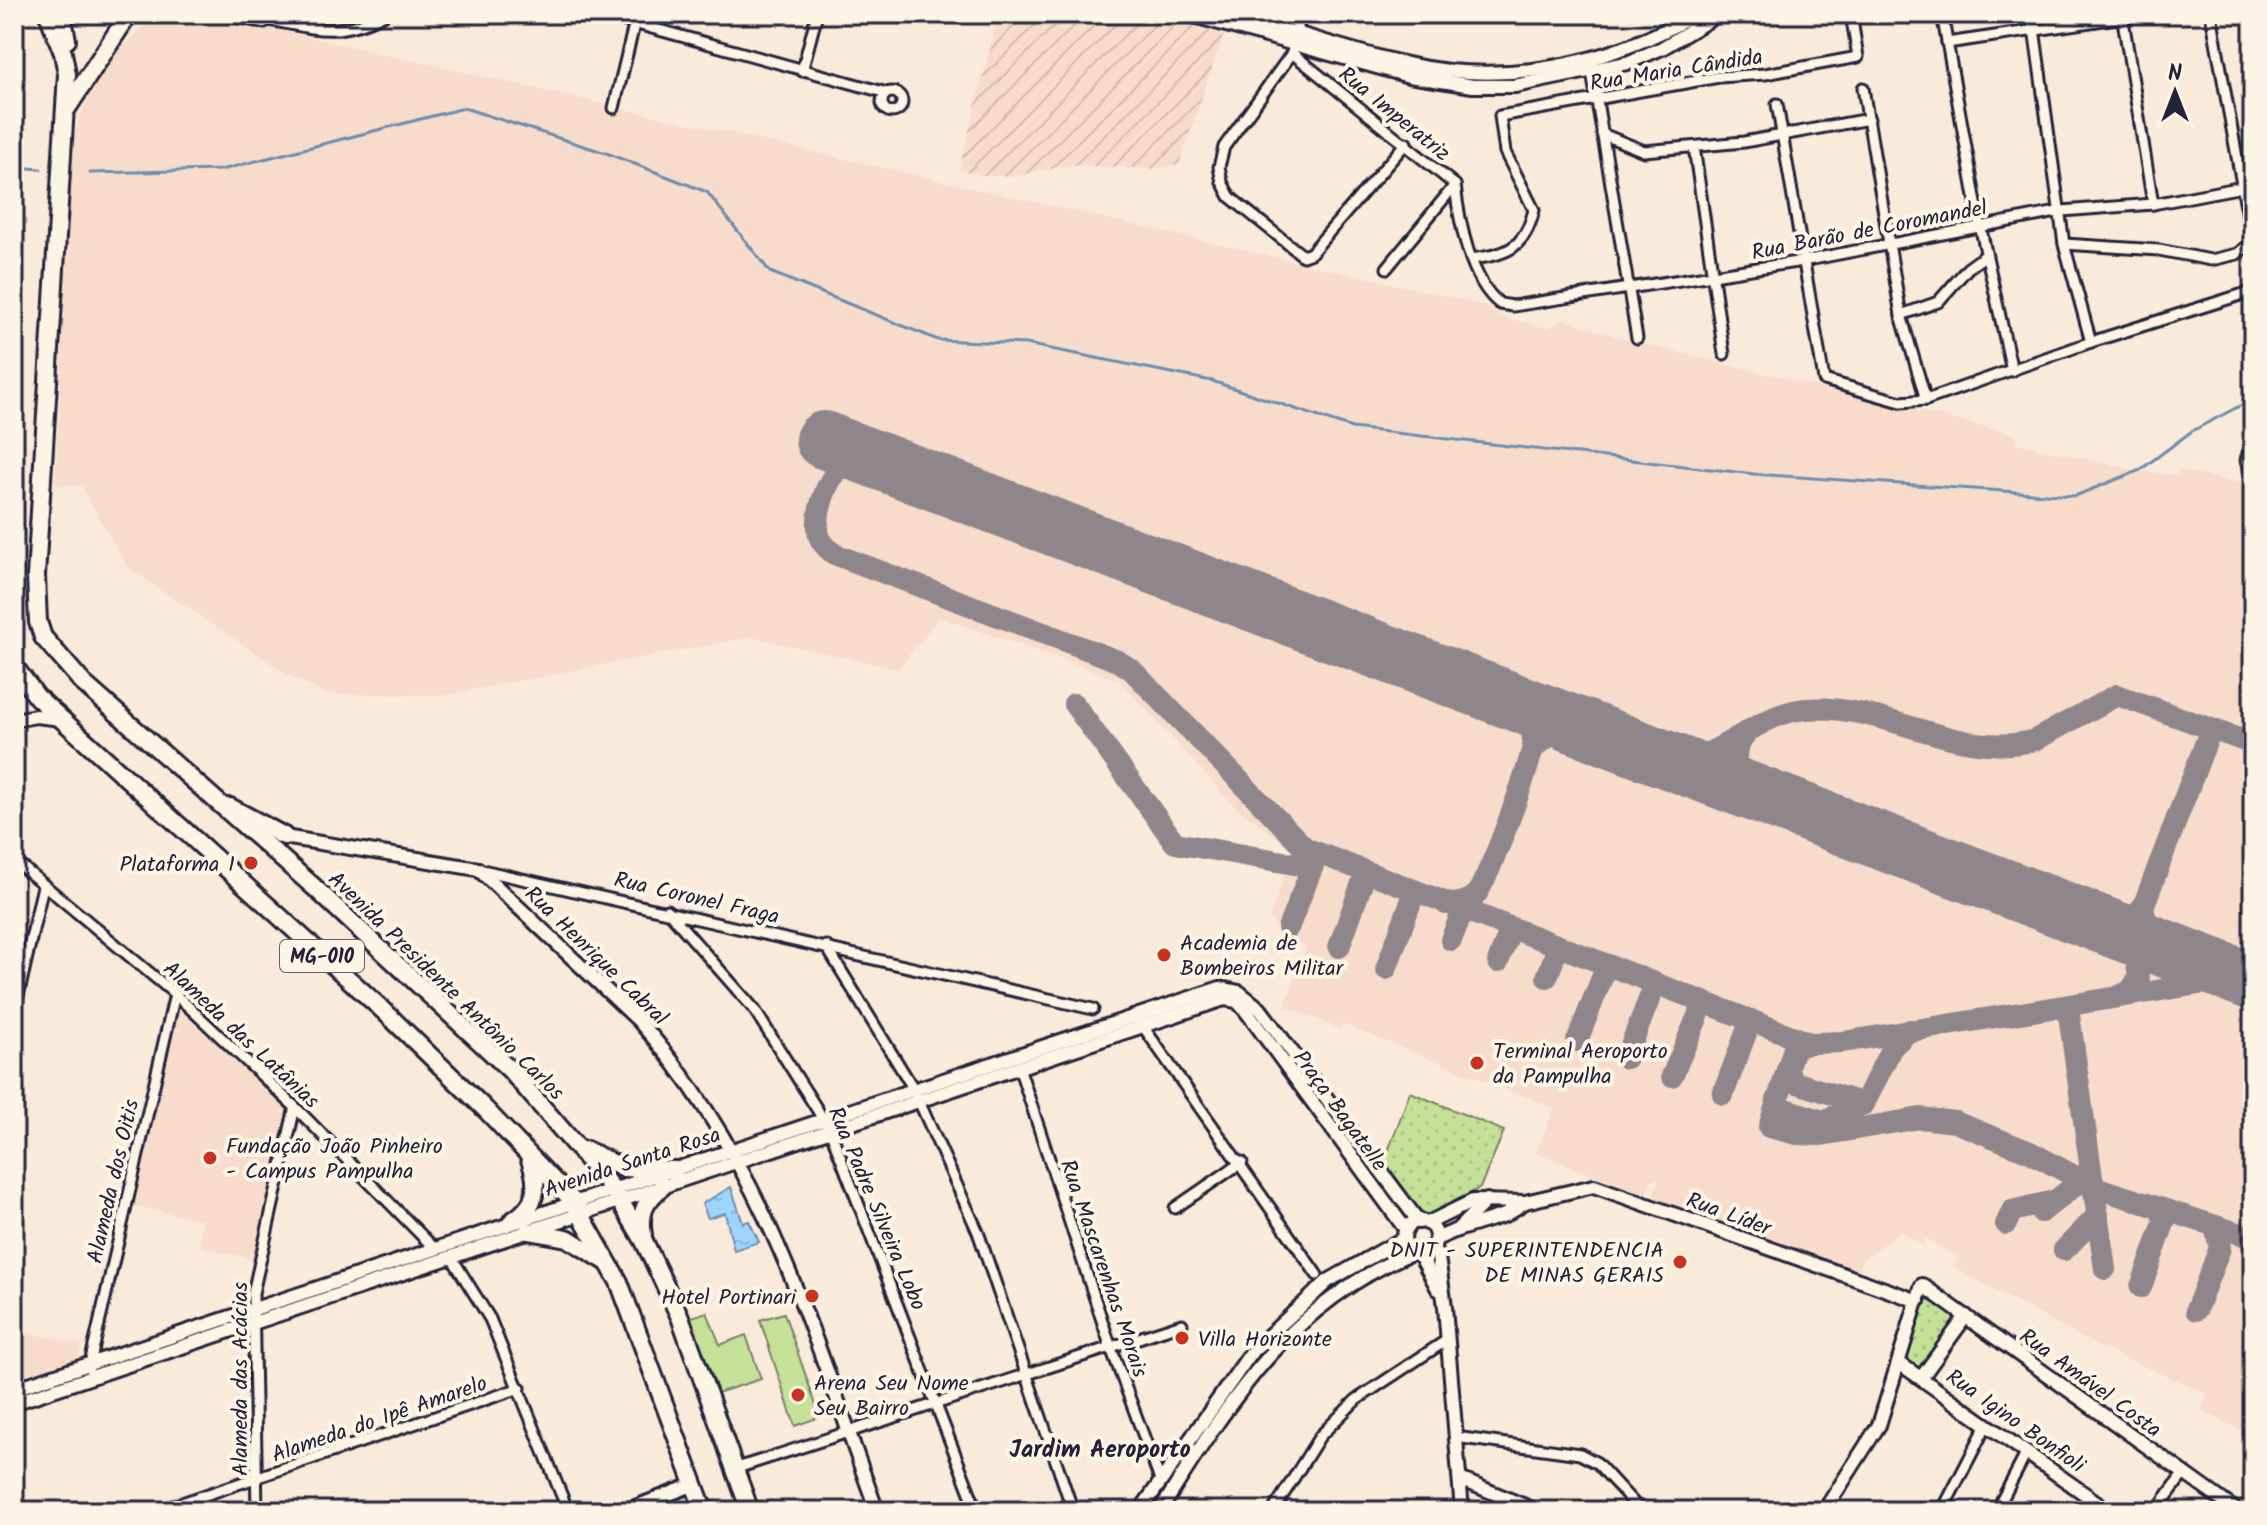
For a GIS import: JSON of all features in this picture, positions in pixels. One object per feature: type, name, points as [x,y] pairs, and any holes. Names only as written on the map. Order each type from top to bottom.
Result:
[{"type":"highway","name":"MG-010","points":[[48,14],[63,53],[67,74],[66,111]]},
{"type":"highway","points":[[62,14],[67,74]]},
{"type":"highway","points":[[239,14],[268,17]]},
{"type":"highway","points":[[66,111],[127,15]]},
{"type":"highway","name":"Avenida Presidente Antônio Carlos","points":[[66,111],[46,420],[38,622],[53,650],[83,683],[254,834],[511,1071],[617,1194],[644,1241],[680,1317],[750,1511]]},
{"type":"highway","name":"MG-010","points":[[14,666],[37,697],[385,1012],[577,1207],[611,1266],[704,1511]]},
{"type":"highway","points":[[218,802],[249,814],[287,837]]},
{"type":"highway","points":[[573,1141],[596,1157],[623,1168],[675,1170]]},
{"type":"highway","points":[[512,1221],[524,1214],[535,1198],[535,1174],[529,1155]]},
{"type":"highway","points":[[644,1241],[642,1213],[649,1198],[663,1186]]},
{"type":"highway","points":[[528,1231],[567,1238],[596,1253],[611,1266]]},
{"type":"street","points":[[73,14],[90,14]]},
{"type":"street","points":[[268,17],[336,32],[355,29],[385,14]]},
{"type":"street","points":[[601,14],[887,93]]},
{"type":"street","points":[[802,71],[817,14]]},
{"type":"street","points":[[1187,14],[1294,42],[1407,65],[1479,74],[1627,63],[1662,48],[1719,14]]},
{"type":"street","points":[[1230,14],[1294,42]]},
{"type":"street","points":[[1301,14],[1294,42],[1224,147],[1219,167],[1230,197],[1303,256],[1311,253],[1406,143]]},
{"type":"street","points":[[1591,65],[1656,38],[1695,14]]},
{"type":"street","name":"Rua Maria Cândida","points":[[1471,259],[1501,256],[1511,250],[1524,235],[1534,210],[1505,152],[1500,116],[1858,57],[1851,14]]},
{"type":"street","points":[[1942,14],[1980,225],[2012,371]]},
{"type":"street","points":[[2032,14],[2062,211],[2064,244],[2091,342]]},
{"type":"street","points":[[1947,43],[2145,14]]},
{"type":"street","points":[[2064,244],[2159,250],[2211,260],[2237,254],[2253,243],[2248,186],[2211,14]]},
{"type":"street","points":[[2122,16],[2153,204]]},
{"type":"street","points":[[614,108],[635,21]]},
{"type":"street","name":"Rua Imperatriz","points":[[1294,42],[1455,185],[1458,211],[1471,259],[1494,300]]},
{"type":"street","points":[[1591,65],[1626,288],[1637,338]]},
{"type":"street","points":[[1863,88],[1892,245],[1901,315],[1926,400]]},
{"type":"street","points":[[1777,104],[1824,380],[1901,402],[1926,400],[2091,342],[2252,292]]},
{"type":"street","points":[[1602,134],[1644,151],[1694,147],[1869,119]]},
{"type":"street","points":[[1694,147],[1724,354]]},
{"type":"street","points":[[1387,268],[1455,185]]},
{"type":"street","name":"Rua Barão de Coromandel","points":[[1494,300],[1513,306],[1713,277],[2062,211],[2153,204],[2248,186]]},
{"type":"street","points":[[1901,315],[1938,302],[1968,268],[1986,255]]},
{"type":"street","points":[[2253,426],[2246,461],[2253,472]]},
{"type":"street","points":[[14,720],[36,716],[62,719]]},
{"type":"street","name":"Rua Coronel Fraga","points":[[254,834],[478,869],[1093,1009]]},
{"type":"street","points":[[277,855],[287,837]]},
{"type":"street","name":"Alameda das Latânias","points":[[14,860],[175,994],[295,1107],[434,1248]]},
{"type":"street","name":"Rua Henrique Cabral","points":[[478,869],[639,1021],[661,1046],[736,1155],[787,1260],[877,1511]]},
{"type":"street","points":[[14,1014],[43,886]]},
{"type":"street","name":"Rua Padre Silveira Lobo","points":[[667,910],[754,1009],[827,1124],[938,1403],[977,1511]]},
{"type":"street","points":[[826,946],[916,1094],[978,1232],[1073,1511]]},
{"type":"street","name":"Avenida Santa Rosa","points":[[916,1094],[1019,1067],[1220,988],[1239,992],[1253,1010]]},
{"type":"street","name":"Alameda dos Oitis","points":[[89,1371],[175,994]]},
{"type":"street","name":"Praça Bagatelle","points":[[1253,1010],[1423,1222],[1434,1243],[1445,1307],[1462,1511]]},
{"type":"street","name":"Praça Bagatelle","points":[[1253,1010],[1405,1234],[1445,1307]]},
{"type":"street","points":[[1140,1022],[1242,1162],[1317,1275]]},
{"type":"street","name":"Avenida Santa Rosa","points":[[617,1194],[663,1186],[736,1155],[1140,1022]]},
{"type":"street","name":"Rua Mascarenhas Morais","points":[[1019,1067],[1111,1348],[1160,1480]]},
{"type":"street","name":"Alameda das Acácias","points":[[257,1511],[253,1324],[255,1277],[295,1107]]},
{"type":"street","name":"Avenida Santa Rosa","points":[[14,1403],[253,1308],[512,1221],[577,1207],[675,1170],[736,1155]]},
{"type":"street","points":[[1175,1208],[1242,1162]]},
{"type":"street","name":"Rua Líder","points":[[1140,1511],[1253,1350],[1291,1312],[1328,1281],[1423,1222],[1458,1206],[1487,1200],[1525,1202],[1594,1186],[1918,1301]]},
{"type":"street","name":"Rua Líder","points":[[1457,1230],[1487,1200]]},
{"type":"street","name":"Rua Líder","points":[[1160,1511],[1218,1418],[1300,1320],[1338,1291],[1457,1230],[1505,1215],[1525,1202]]},
{"type":"street","name":"Avenida Santa Rosa","points":[[14,1389],[253,1324],[528,1231],[577,1207]]},
{"type":"street","points":[[452,1258],[490,1319],[568,1511]]},
{"type":"street","name":"Rua Amável Costa","points":[[1918,1301],[1922,1285],[2237,1511]]},
{"type":"street","points":[[1824,1511],[1879,1425],[1918,1301]]},
{"type":"street","points":[[1921,1378],[1966,1316]]},
{"type":"street","points":[[734,1469],[1182,1324]]},
{"type":"street","points":[[1273,1511],[1320,1436],[1356,1400],[1447,1340]]},
{"type":"street","name":"Rua Igino Bonfioli","points":[[1899,1363],[2109,1511]]},
{"type":"street","name":"Alameda do Ipê Amarelo","points":[[158,1511],[257,1480],[520,1388]]},
{"type":"street","points":[[1942,1511],[1987,1424]]},
{"type":"street","points":[[1455,1437],[1580,1454],[1597,1463],[1641,1511]]},
{"type":"street","points":[[1996,1511],[2027,1452]]},
{"type":"street","points":[[2156,1511],[2184,1473]]},
{"type":"street","points":[[1460,1479],[1537,1511]]},
{"type":"street","points":[[625,1511],[695,1484]]},
{"type":"shaded area","points":[[159,14],[208,14],[1450,297],[1483,305],[1505,318],[1548,328],[1563,319],[1619,338],[2017,435],[2017,443],[2124,468],[2177,476],[2180,470],[2253,486],[2253,1436],[2201,1410],[2208,1394],[2097,1346],[1953,1267],[1959,1258],[1925,1239],[1923,1246],[1901,1231],[1863,1259],[1859,1272],[1747,1233],[1749,1227],[1744,1225],[1741,1231],[1707,1218],[1709,1209],[1701,1205],[1697,1214],[1652,1196],[1659,1180],[1654,1178],[1645,1195],[1536,1153],[1554,1108],[1342,1024],[1340,1029],[1285,1006],[1306,946],[1282,936],[1270,917],[1293,849],[1235,807],[1118,679],[939,617],[898,669],[751,637],[444,695],[325,694],[290,676],[127,567],[81,486],[55,484],[73,135],[89,93],[111,55]]},
{"type":"shaded area","points":[[999,14],[1141,14],[1224,33],[1179,165],[1152,169],[1073,165],[1013,176],[982,176],[959,170]]},
{"type":"shaded area","name":"Fundação João Pinheiro - Campus Pampulha","points":[[176,1007],[289,1109],[255,1260],[199,1246],[202,1220],[132,1206]]},
{"type":"shaded area","points":[[14,1330],[82,1344],[78,1358],[14,1379]]},
{"type":"green space","points":[[1410,1092],[1504,1131],[1480,1188],[1426,1216],[1412,1215],[1380,1173]]},
{"type":"green space","points":[[1926,1296],[1955,1318],[1920,1369],[1906,1360]]},
{"type":"green space","points":[[707,1312],[720,1345],[746,1335],[761,1379],[714,1394],[686,1319]]},
{"type":"green space","points":[[784,1313],[820,1417],[795,1426],[760,1320]]},
{"type":"water","points":[[731,1187],[743,1223],[749,1221],[759,1242],[734,1250],[725,1213],[708,1218],[702,1204]]},
{"type":"waterway","points":[[90,173],[221,170],[464,108],[609,154],[707,192],[770,272],[938,340],[1026,344],[1212,381],[1352,428],[1754,474],[2075,496],[2140,470],[2192,431],[2253,399]]},
{"type":"waterway","points":[[14,167],[41,169]]},
{"type":"taxiway","points":[[880,461],[861,460],[843,466],[827,487],[818,527],[821,541],[834,554],[1118,661],[1131,669],[1305,848],[1810,1043],[1843,1042],[2217,981],[2253,982]]},
{"type":"taxiway","points":[[1672,762],[1707,754],[1772,718],[1807,709],[1836,709],[1865,714],[1950,738],[2006,744],[2035,740],[2117,695],[2253,744]]},
{"type":"taxiway","points":[[1074,704],[1175,843],[1300,865],[1305,848]]},
{"type":"taxiway","points":[[1446,904],[1465,902],[1475,896],[1481,887],[1517,797],[1533,744],[1529,723],[1518,704]]},
{"type":"taxiway","points":[[1533,749],[1555,731],[1578,726]]},
{"type":"taxiway","points":[[2102,925],[2127,921],[2143,907],[2211,729]]},
{"type":"taxiway","points":[[1748,731],[1738,747],[1736,764],[1742,779],[1755,793]]},
{"type":"taxiway","points":[[1288,928],[1318,853]]},
{"type":"taxiway","points":[[1339,947],[1366,872]]},
{"type":"taxiway","points":[[1386,969],[1415,891]]},
{"type":"taxiway","points":[[2143,907],[2149,936],[2166,949]]},
{"type":"taxiway","points":[[1451,940],[1463,910]]},
{"type":"taxiway","points":[[1498,962],[1511,928]]},
{"type":"taxiway","points":[[2119,932],[2136,957],[2139,978],[2130,991],[2119,996]]},
{"type":"taxiway","points":[[1547,977],[1558,947]]},
{"type":"taxiway","points":[[1577,1041],[1607,965]]},
{"type":"taxiway","points":[[1626,1058],[1655,984]]},
{"type":"taxiway","points":[[1672,1076],[1704,1002]]},
{"type":"taxiway","points":[[2060,1007],[2069,1015],[2105,1269]]},
{"type":"taxiway","points":[[1723,1094],[1751,1020]]},
{"type":"taxiway","points":[[1777,1100],[1783,1108],[1823,1121],[1864,1104],[1892,1047],[1910,1030]]},
{"type":"taxiway","points":[[1810,1043],[1794,1048],[1769,1127],[1797,1134],[1821,1135],[1920,1118],[1955,1122],[2030,1152],[2094,1187],[2253,1238]]},
{"type":"taxiway","points":[[1787,1070],[1794,1082],[1864,1104]]},
{"type":"taxiway","points":[[2041,1212],[2082,1180],[2088,1171]]},
{"type":"taxiway","points":[[2006,1224],[2012,1211],[2054,1201]]},
{"type":"taxiway","points":[[2141,1287],[2164,1223],[2162,1209]]},
{"type":"taxiway","points":[[2064,1250],[2098,1215]]},
{"type":"taxiway","points":[[2196,1310],[2220,1248],[2215,1226]]},
{"type":"runway","points":[[824,440],[2253,982]]},
{"type":"place","name":"Plataforma 1","points":[[251,863]]},
{"type":"place","name":"Academia de Bombeiros Militar","points":[[1164,955]]},
{"type":"place","name":"Terminal Aeroporto da Pampulha","points":[[1477,1063]]},
{"type":"place","name":"Fundação João Pinheiro - Campus Pampulha","points":[[210,1158]]},
{"type":"place","name":"DNIT - SUPERINTENDENCIA DE MINAS GERAIS","points":[[1680,1262]]},
{"type":"place","name":"Hotel Portinari","points":[[812,1296]]},
{"type":"place","name":"Villa Horizonte","points":[[1182,1338]]},
{"type":"place","name":"Arena Seu Nome Seu Bairro","points":[[798,1395]]},
{"type":"district","name":"Jardim Aeroporto","points":[[1100,1449]]}]
